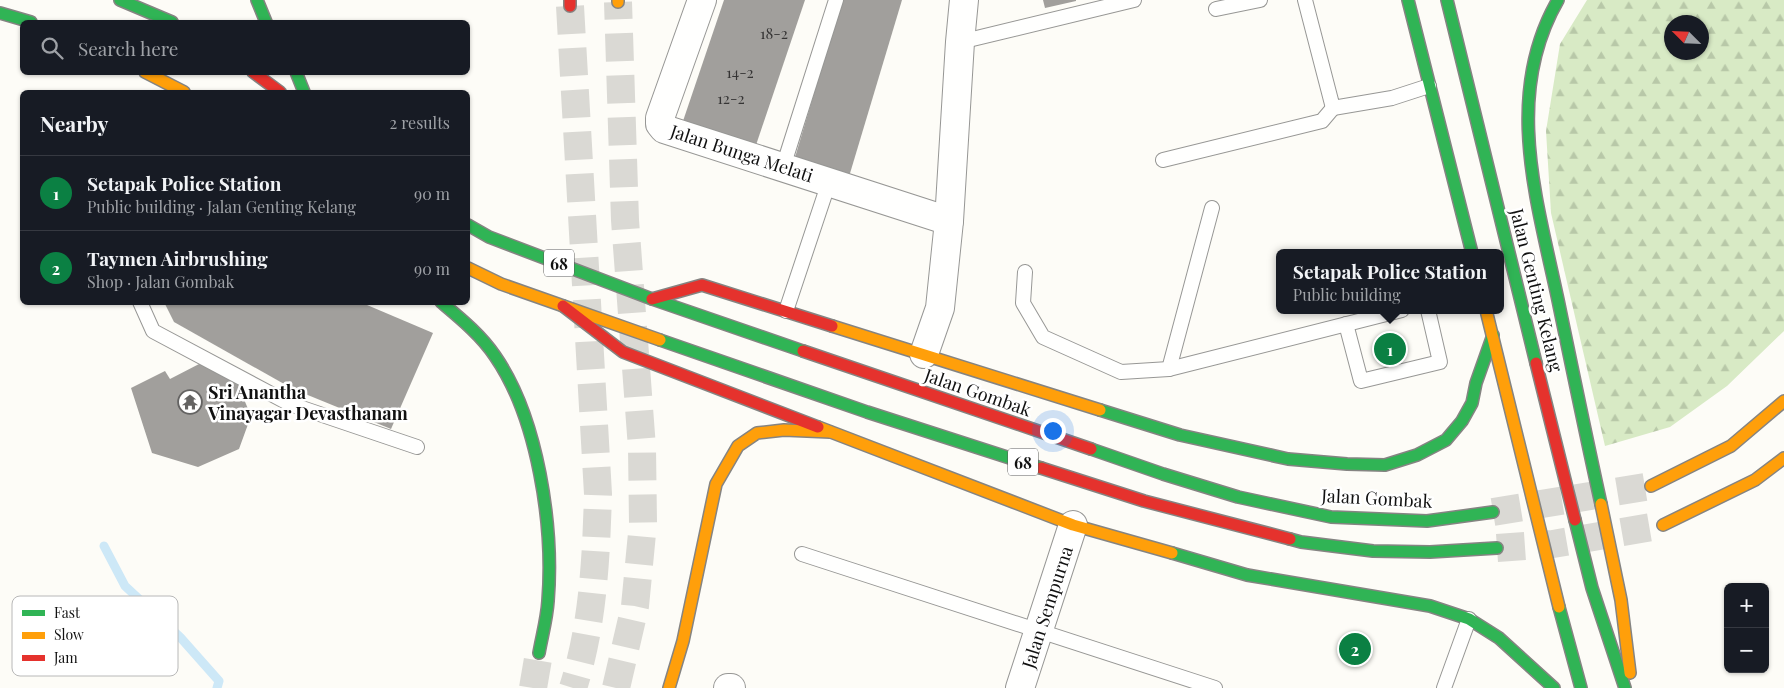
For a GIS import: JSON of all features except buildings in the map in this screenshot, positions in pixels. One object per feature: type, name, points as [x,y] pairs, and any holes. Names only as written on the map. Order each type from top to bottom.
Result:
[{"type":"main road","points":[[120,0],[167,20]]},
{"type":"main road","points":[[257,0],[265,20]]},
{"type":"main road","points":[[1408,0],[1471,249]]},
{"type":"main road","name":"Jalan Genting Kelang","points":[[1447,0],[1592,588],[1625,688]]},
{"type":"main road","points":[[1558,0],[1553,7],[1537,52],[1529,88],[1528,133],[1534,184],[1617,573],[1628,633],[1631,688]]},
{"type":"main road","points":[[0,13],[24,20]]},
{"type":"main road","points":[[150,75],[176,90]]},
{"type":"main road","points":[[257,75],[277,90]]},
{"type":"main road","points":[[297,75],[303,90]]},
{"type":"main road","name":"Jalan Gombak","points":[[470,226],[490,236],[652,299],[1163,474],[1238,497],[1331,517],[1427,521],[1493,512]]},
{"type":"main road","name":"68","points":[[470,269],[501,284],[867,412],[1144,502],[1301,542],[1373,551],[1430,552],[1497,548]]},
{"type":"main road","points":[[652,299],[702,285],[1180,435],[1288,459],[1385,466],[1417,455],[1446,440],[1462,421],[1472,403],[1476,383],[1493,335]]},
{"type":"main road","points":[[446,305],[494,356],[515,393],[530,432],[550,546],[548,602],[539,653]]},
{"type":"main road","points":[[563,306],[623,352],[1073,525],[1246,575],[1430,606],[1469,619],[1499,638],[1554,688]]},
{"type":"main road","points":[[1487,314],[1557,600],[1581,688]]},
{"type":"main road","points":[[1651,486],[1731,446],[1784,401]]},
{"type":"main road","points":[[669,688],[683,641],[716,484],[738,446],[757,434],[784,430],[830,432]]},
{"type":"main road","points":[[1663,525],[1755,480],[1784,458]]},
{"type":"street","name":"Jalan Bunga Melati","points":[[702,0],[660,118],[660,124],[664,129],[950,221]]},
{"type":"street","points":[[924,354],[940,308],[950,221],[964,0]]},
{"type":"street","name":"Jalan Sempurna","points":[[1020,688],[1073,525]]},
{"type":"lane","points":[[783,167],[836,0]]},
{"type":"lane","points":[[960,42],[1134,0]]},
{"type":"lane","points":[[1216,9],[1260,0]]},
{"type":"lane","points":[[1305,0],[1333,108]]},
{"type":"lane","points":[[1162,160],[1322,121],[1333,108],[1392,98],[1429,86]]},
{"type":"lane","points":[[786,310],[829,182]]},
{"type":"lane","points":[[1169,369],[1212,208]]},
{"type":"lane","points":[[1025,272],[1023,303],[1043,337],[1121,372],[1169,369],[1386,314]]},
{"type":"lane","points":[[141,305],[153,331],[290,404],[417,447]]},
{"type":"lane","points":[[1346,324],[1361,381],[1440,362],[1429,314]]},
{"type":"lane","points":[[802,554],[1214,688]]},
{"type":"lane","points":[[1444,688],[1469,619]]},
{"type":"green space","points":[[1587,0],[1784,0],[1784,331],[1727,386],[1670,427],[1605,446],[1551,213],[1546,131],[1560,44]]},
{"type":"waterway","points":[[104,546],[125,586],[136,596]]},
{"type":"waterway","points":[[178,635],[219,681],[217,688]]},
{"type":"tunnel","points":[[616,688],[635,606],[643,523],[642,448],[625,220],[618,2]]},
{"type":"tunnel","points":[[570,6],[598,494],[596,543],[589,616],[580,664],[573,688]]},
{"type":"tunnel","points":[[1493,512],[1651,486]]},
{"type":"tunnel","points":[[1497,548],[1553,544],[1663,525]]},
{"type":"tunnel","points":[[533,688],[539,653]]},
{"type":"traffic: fast","points":[[120,0],[167,20]]},
{"type":"traffic: fast","points":[[257,0],[265,20]]},
{"type":"traffic: fast","points":[[1408,0],[1471,249]]},
{"type":"traffic: fast","points":[[1447,0],[1536,363]]},
{"type":"traffic: fast","points":[[1558,0],[1541,36],[1532,73],[1528,110],[1530,148],[1541,224],[1601,504]]},
{"type":"traffic: fast","points":[[0,13],[24,20]]},
{"type":"traffic: fast","points":[[297,75],[303,90]]},
{"type":"traffic: fast","points":[[470,226],[489,237],[652,299],[803,351]]},
{"type":"traffic: fast","points":[[444,305],[477,334],[495,356],[510,381],[532,441],[540,474],[548,540],[548,601],[539,653]]},
{"type":"traffic: fast","points":[[1100,410],[1180,435],[1288,459],[1385,465],[1417,455],[1446,440],[1462,421],[1472,403],[1476,383],[1493,335]]},
{"type":"traffic: fast","points":[[660,340],[867,412],[1041,468]]},
{"type":"traffic: fast","points":[[1091,449],[1238,497],[1331,517],[1427,521],[1493,512]]},
{"type":"traffic: fast","points":[[1575,520],[1592,588],[1625,688]]},
{"type":"traffic: fast","points":[[1290,539],[1373,551],[1430,552],[1497,548]]},
{"type":"traffic: fast","points":[[1172,553],[1247,575],[1430,606],[1469,619],[1499,638],[1554,688]]},
{"type":"traffic: fast","points":[[1559,607],[1581,688]]},
{"type":"traffic: slow","points":[[151,75],[180,90]]},
{"type":"traffic: slow","points":[[470,269],[501,284],[660,340]]},
{"type":"traffic: slow","points":[[1487,314],[1559,607]]},
{"type":"traffic: slow","points":[[832,326],[1100,410]]},
{"type":"traffic: slow","points":[[1651,486],[1731,446],[1784,401]]},
{"type":"traffic: slow","points":[[818,427],[1073,525],[1172,553]]},
{"type":"traffic: slow","points":[[669,688],[683,641],[716,484],[738,446],[757,433],[784,430],[830,432]]},
{"type":"traffic: slow","points":[[1663,525],[1755,480],[1784,458]]},
{"type":"traffic: slow","points":[[1601,504],[1621,600],[1630,673]]},
{"type":"traffic: jam","points":[[570,0],[570,6]]},
{"type":"traffic: jam","points":[[257,75],[277,90]]},
{"type":"traffic: jam","points":[[652,299],[702,285],[832,326]]},
{"type":"traffic: jam","points":[[563,306],[623,352],[818,427]]},
{"type":"traffic: jam","points":[[803,351],[1091,449]]},
{"type":"traffic: jam","points":[[1536,363],[1575,520]]},
{"type":"traffic: jam","points":[[1041,468],[1144,501],[1290,539]]},
{"type":"place","name":"Setapak Police Station","points":[[1390,349]]},
{"type":"place","name":"Sri Anantha Vinayagar Devasthanam","points":[[190,402]]},
{"type":"place","name":"Taymen Airbrushing","points":[[1355,649]]}]
